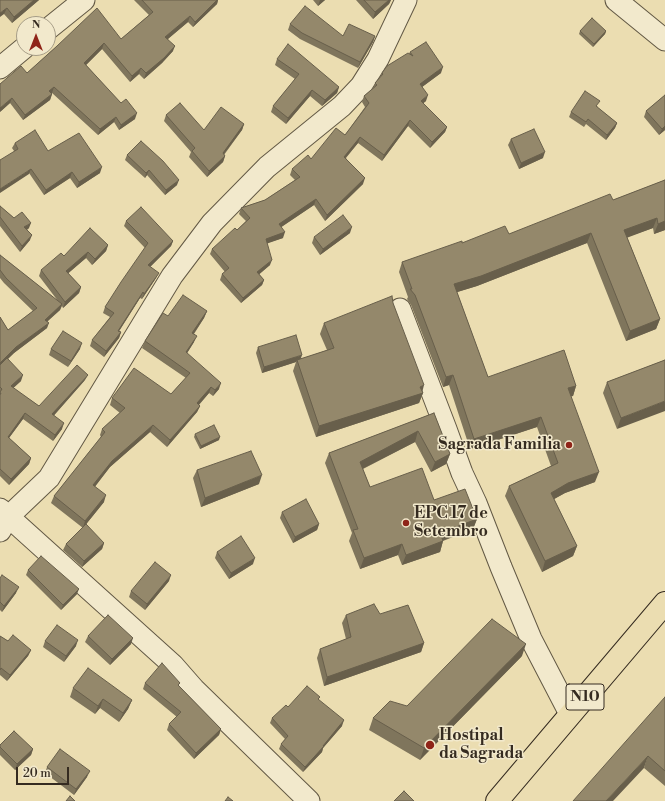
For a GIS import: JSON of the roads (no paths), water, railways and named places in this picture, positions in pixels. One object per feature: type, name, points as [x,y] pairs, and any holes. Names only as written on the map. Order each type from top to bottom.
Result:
[{"type":"main road","name":"N10","points":[[502,798],[570,714],[665,603]]},
{"type":"street","points":[[56,23],[84,0]]},
{"type":"street","points":[[309,801],[194,689],[173,665],[3,519],[49,478],[172,276],[212,223],[267,167],[342,106],[361,86],[378,59],[406,0]]},
{"type":"street","points":[[616,0],[665,40]]},
{"type":"street","points":[[0,68],[16,55]]},
{"type":"street","points":[[400,309],[462,473],[476,503],[501,567],[531,638],[570,714]]},
{"type":"place","name":"Sagrada Familia","points":[[569,445]]},
{"type":"place","name":"EPC 17 de Setembro","points":[[406,523]]},
{"type":"place","name":"Hostipal da Sagrada","points":[[430,745]]}]
